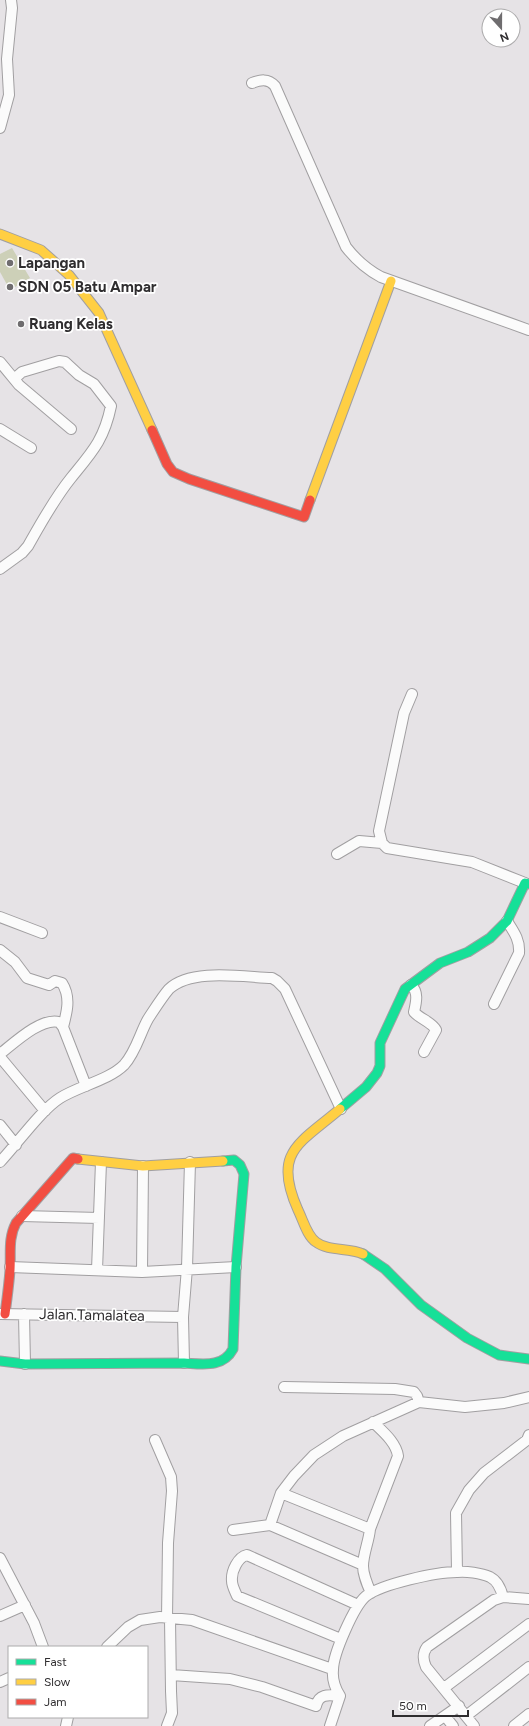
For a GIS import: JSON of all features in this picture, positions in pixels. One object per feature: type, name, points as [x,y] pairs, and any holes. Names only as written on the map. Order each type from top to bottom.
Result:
[{"type":"street","points":[[0,128],[9,95],[7,59],[12,8],[11,0]]},
{"type":"street","points":[[252,83],[261,80],[272,82],[275,86],[346,247],[368,270],[391,281],[529,330]]},
{"type":"street","points":[[0,234],[41,250],[69,275],[99,312],[167,464],[173,472],[189,479],[304,517],[391,281]]},
{"type":"street","points":[[0,569],[22,553],[28,546],[72,477],[98,444],[107,426],[111,406],[94,384],[79,375],[65,362],[59,361],[22,372],[14,379]]},
{"type":"street","points":[[0,362],[14,379],[71,429]]},
{"type":"street","points":[[0,429],[31,448]]},
{"type":"street","points":[[412,694],[404,713],[379,831],[382,843],[387,848],[472,862],[527,884],[507,921],[490,938],[468,952],[440,962],[405,989],[380,1043],[380,1066],[377,1073],[366,1087],[294,1148],[290,1154],[288,1175],[291,1192],[311,1237],[316,1243],[323,1247],[349,1248],[366,1255],[387,1269],[414,1298],[447,1324],[483,1347],[498,1354],[512,1358],[529,1359]]},
{"type":"street","points":[[337,854],[359,841],[382,843]]},
{"type":"street","points":[[0,917],[42,934]]},
{"type":"street","points":[[494,1004],[519,953],[520,945],[518,938],[507,921]]},
{"type":"street","points":[[0,950],[15,962],[27,978],[49,985],[55,981],[62,983],[68,999],[67,1013],[63,1027]]},
{"type":"street","points":[[0,1162],[45,1111],[60,1098],[105,1077],[124,1065],[134,1050],[148,1019],[169,990],[190,977],[207,976],[272,978],[277,982],[285,989],[341,1109]]},
{"type":"street","points":[[410,986],[415,989],[416,994],[414,1012],[434,1026],[436,1030],[424,1052]]},
{"type":"street","points":[[45,1111],[0,1055],[37,1026],[55,1021],[63,1027],[86,1086]]},
{"type":"street","points":[[0,1126],[16,1145]]},
{"type":"street","points":[[0,1361],[25,1364],[211,1364],[224,1361],[231,1356],[233,1350],[236,1268],[244,1174],[238,1162],[234,1160],[143,1166],[73,1158],[16,1223],[10,1237],[10,1268],[3,1314]]},
{"type":"street","points":[[97,1270],[101,1162]]},
{"type":"street","points":[[184,1363],[183,1317],[187,1268],[190,1162]]},
{"type":"street","points":[[142,1272],[143,1166]]},
{"type":"street","points":[[22,1216],[99,1218]]},
{"type":"street","points":[[10,1268],[142,1272],[187,1268],[236,1268]]},
{"type":"street","name":"Jalan.Tamalatea","points":[[3,1314],[183,1317]]},
{"type":"street","points":[[24,1314],[25,1364]]},
{"type":"street","points":[[284,1387],[403,1389],[416,1393],[419,1402]]},
{"type":"street","points":[[270,1525],[281,1492],[314,1455],[343,1436],[419,1402],[465,1407],[504,1403],[529,1397]]},
{"type":"street","points":[[371,1593],[366,1583],[363,1565],[370,1529],[398,1456],[387,1436],[373,1422]]},
{"type":"street","points":[[457,1571],[456,1513],[470,1490],[484,1473],[528,1439]]},
{"type":"street","points":[[155,1440],[171,1477],[172,1491],[168,1543],[172,1713],[167,1726]]},
{"type":"street","points":[[281,1492],[370,1529]]},
{"type":"street","points":[[234,1530],[270,1525],[363,1565]]},
{"type":"street","points":[[342,1639],[237,1596],[232,1579],[238,1560],[242,1556],[247,1555],[358,1605]]},
{"type":"street","points":[[0,1558],[25,1605],[43,1646]]},
{"type":"street","points":[[330,1726],[340,1696],[334,1684],[332,1669],[342,1639],[358,1605],[371,1593],[416,1578],[457,1571],[489,1577],[500,1587],[503,1596]]},
{"type":"street","points":[[474,1726],[426,1667],[423,1657],[424,1651],[427,1647],[494,1600],[503,1596],[529,1599]]},
{"type":"street","points":[[0,1616],[25,1605]]},
{"type":"street","points":[[108,1646],[128,1627],[140,1620],[149,1618],[192,1620],[332,1669]]},
{"type":"street","points":[[444,1688],[529,1624]]},
{"type":"street","points":[[466,1716],[529,1667]]},
{"type":"street","points":[[171,1675],[230,1679],[262,1687],[316,1706],[318,1699],[324,1695],[340,1696]]},
{"type":"street","points":[[430,1726],[459,1706]]},
{"type":"street","points":[[514,1726],[529,1714]]},
{"type":"street","points":[[445,1716],[453,1726]]},
{"type":"green space","name":"Lapangan","points":[[12,248],[30,278],[10,290],[0,272],[0,254]]},
{"type":"traffic: fast","points":[[340,1109],[366,1087],[377,1073],[380,1066],[380,1043],[405,989],[440,963],[468,952],[490,938],[507,921],[525,883],[529,884]]},
{"type":"traffic: fast","points":[[0,1361],[25,1364],[212,1364],[229,1355],[233,1349],[236,1267],[244,1174],[240,1165],[234,1160],[223,1161]]},
{"type":"traffic: fast","points":[[363,1254],[385,1269],[421,1305],[467,1338],[499,1355],[529,1359]]},
{"type":"traffic: slow","points":[[0,234],[41,250],[69,275],[99,313],[152,430]]},
{"type":"traffic: slow","points":[[310,500],[391,281]]},
{"type":"traffic: slow","points":[[340,1109],[312,1131],[294,1151],[289,1162],[288,1175],[291,1190],[298,1210],[308,1232],[313,1239],[321,1245],[327,1247],[363,1254]]},
{"type":"traffic: slow","points":[[78,1159],[143,1166],[223,1161]]},
{"type":"traffic: jam","points":[[152,430],[167,464],[173,472],[189,479],[304,517],[310,500]]},
{"type":"traffic: jam","points":[[5,1314],[9,1286],[10,1246],[13,1229],[16,1223],[73,1158],[78,1159]]},
{"type":"place","name":"Lapangan","points":[[10,263]]},
{"type":"place","name":"SDN 05 Batu Ampar","points":[[10,287]]},
{"type":"place","name":"Ruang Kelas","points":[[21,324]]}]
